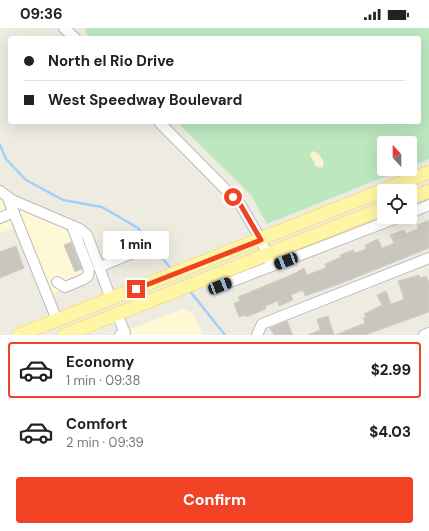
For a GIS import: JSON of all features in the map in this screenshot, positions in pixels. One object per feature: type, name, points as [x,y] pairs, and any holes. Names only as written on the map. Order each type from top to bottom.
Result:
[{"type":"main road","points":[[19,335],[161,280],[429,172]]},
{"type":"main road","points":[[417,195],[429,191]]},
{"type":"main road","points":[[64,335],[200,282],[269,261],[377,211]]},
{"type":"main road","points":[[111,299],[118,314]]},
{"type":"street","points":[[64,28],[73,36]]},
{"type":"street","points":[[161,124],[240,204],[261,240],[269,261]]},
{"type":"street","points":[[4,193],[14,212],[57,320]]},
{"type":"street","points":[[4,193],[12,200],[72,226],[87,235],[111,299]]},
{"type":"street","points":[[417,210],[429,205]]},
{"type":"street","points":[[0,218],[14,212]]},
{"type":"street","points":[[220,286],[269,261],[378,224]]},
{"type":"street","points":[[57,282],[64,287],[88,276],[89,270],[72,226]]},
{"type":"street","points":[[99,267],[133,253]]},
{"type":"street","points":[[257,335],[262,324],[429,258]]},
{"type":"street","points":[[118,314],[125,333],[120,335]]},
{"type":"street","points":[[424,335],[429,333]]},
{"type":"shaded area","points":[[0,186],[10,195],[82,223],[105,273],[50,294],[22,225],[0,233]]},
{"type":"shaded area","points":[[183,309],[194,314],[203,335],[114,335]]},
{"type":"green space","points":[[86,28],[429,28],[429,159],[417,164],[417,136],[377,136],[377,176],[387,176],[267,224],[251,195],[179,124],[421,124],[421,36],[89,36],[85,32]]},
{"type":"sand","points":[[312,151],[318,153],[324,162],[322,168],[315,166],[314,161],[310,156]]},
{"type":"building","points":[[429,220],[429,248],[342,283],[305,296],[303,290],[291,295],[293,300],[279,306],[278,301],[265,306],[266,309],[246,317],[245,315],[239,317],[234,303],[240,301],[238,297],[298,272],[304,268],[307,275],[323,269],[326,267],[325,264],[341,257],[340,255],[353,250],[355,253],[366,249],[365,245],[378,239],[382,248],[394,243],[390,235],[404,230],[406,234],[418,229],[417,225]]},
{"type":"building","points":[[71,242],[82,269],[75,272],[64,245]]},
{"type":"building","points":[[16,246],[24,268],[0,278],[0,252]]},
{"type":"building","points":[[419,275],[420,278],[426,276],[429,282],[429,312],[365,335],[335,335],[365,323],[363,318],[366,317],[364,314],[382,305],[377,295],[386,291],[391,304],[404,299],[398,281]]},
{"type":"building","points":[[328,316],[334,335],[308,335],[320,330],[317,319]]},
{"type":"building","points":[[287,321],[293,335],[274,335],[270,328]]},
{"type":"waterway","points":[[0,145],[6,159],[26,180],[63,200],[102,207],[138,228],[171,269]]},
{"type":"waterway","points":[[189,290],[225,335]]},
{"type":"route","points":[[136,289],[261,240],[240,204],[233,197]]}]
